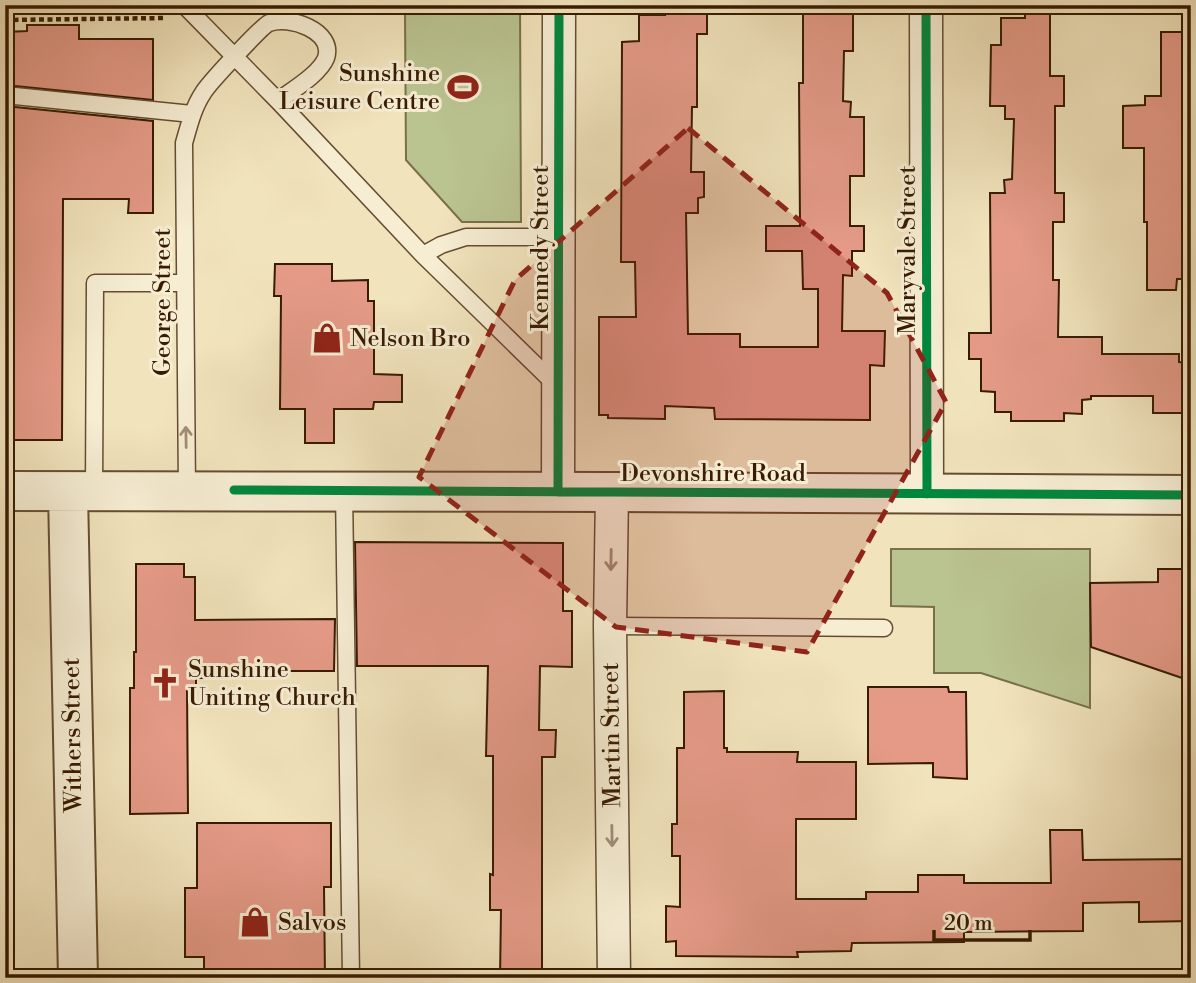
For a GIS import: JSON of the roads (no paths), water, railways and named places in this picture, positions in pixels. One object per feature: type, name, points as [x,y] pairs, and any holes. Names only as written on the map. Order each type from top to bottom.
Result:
[{"type":"street","name":"Kennedy Street","points":[[558,492],[559,5]]},
{"type":"street","name":"Maryvale Street","points":[[926,5],[927,494]]},
{"type":"street","name":"Devonshire Road","points":[[5,491],[1191,495]]},
{"type":"street","name":"Martin Street","points":[[612,492],[610,626],[614,978]]},
{"type":"street","name":"Withers Street","points":[[78,978],[81,493]]},
{"type":"lane","points":[[184,5],[423,255],[558,387]]},
{"type":"lane","points":[[235,58],[268,23],[284,21],[318,33],[326,40],[325,59],[314,73],[278,101]]},
{"type":"lane","name":"George Street","points":[[187,491],[184,143],[192,114],[203,92],[235,58]]},
{"type":"lane","points":[[5,95],[192,114]]},
{"type":"lane","points":[[423,255],[441,245],[466,237],[559,237]]},
{"type":"lane","points":[[81,493],[95,283],[185,283]]},
{"type":"lane","points":[[344,491],[351,978]]},
{"type":"lane","points":[[610,626],[884,628]]},
{"type":"place","name":"Sunshine Leisure Centre","points":[[463,87]]},
{"type":"place","name":"Nelson Bro","points":[[327,338]]},
{"type":"place","name":"Sunshine Uniting Church","points":[[165,683]]},
{"type":"place","name":"Salvos","points":[[255,922]]}]
